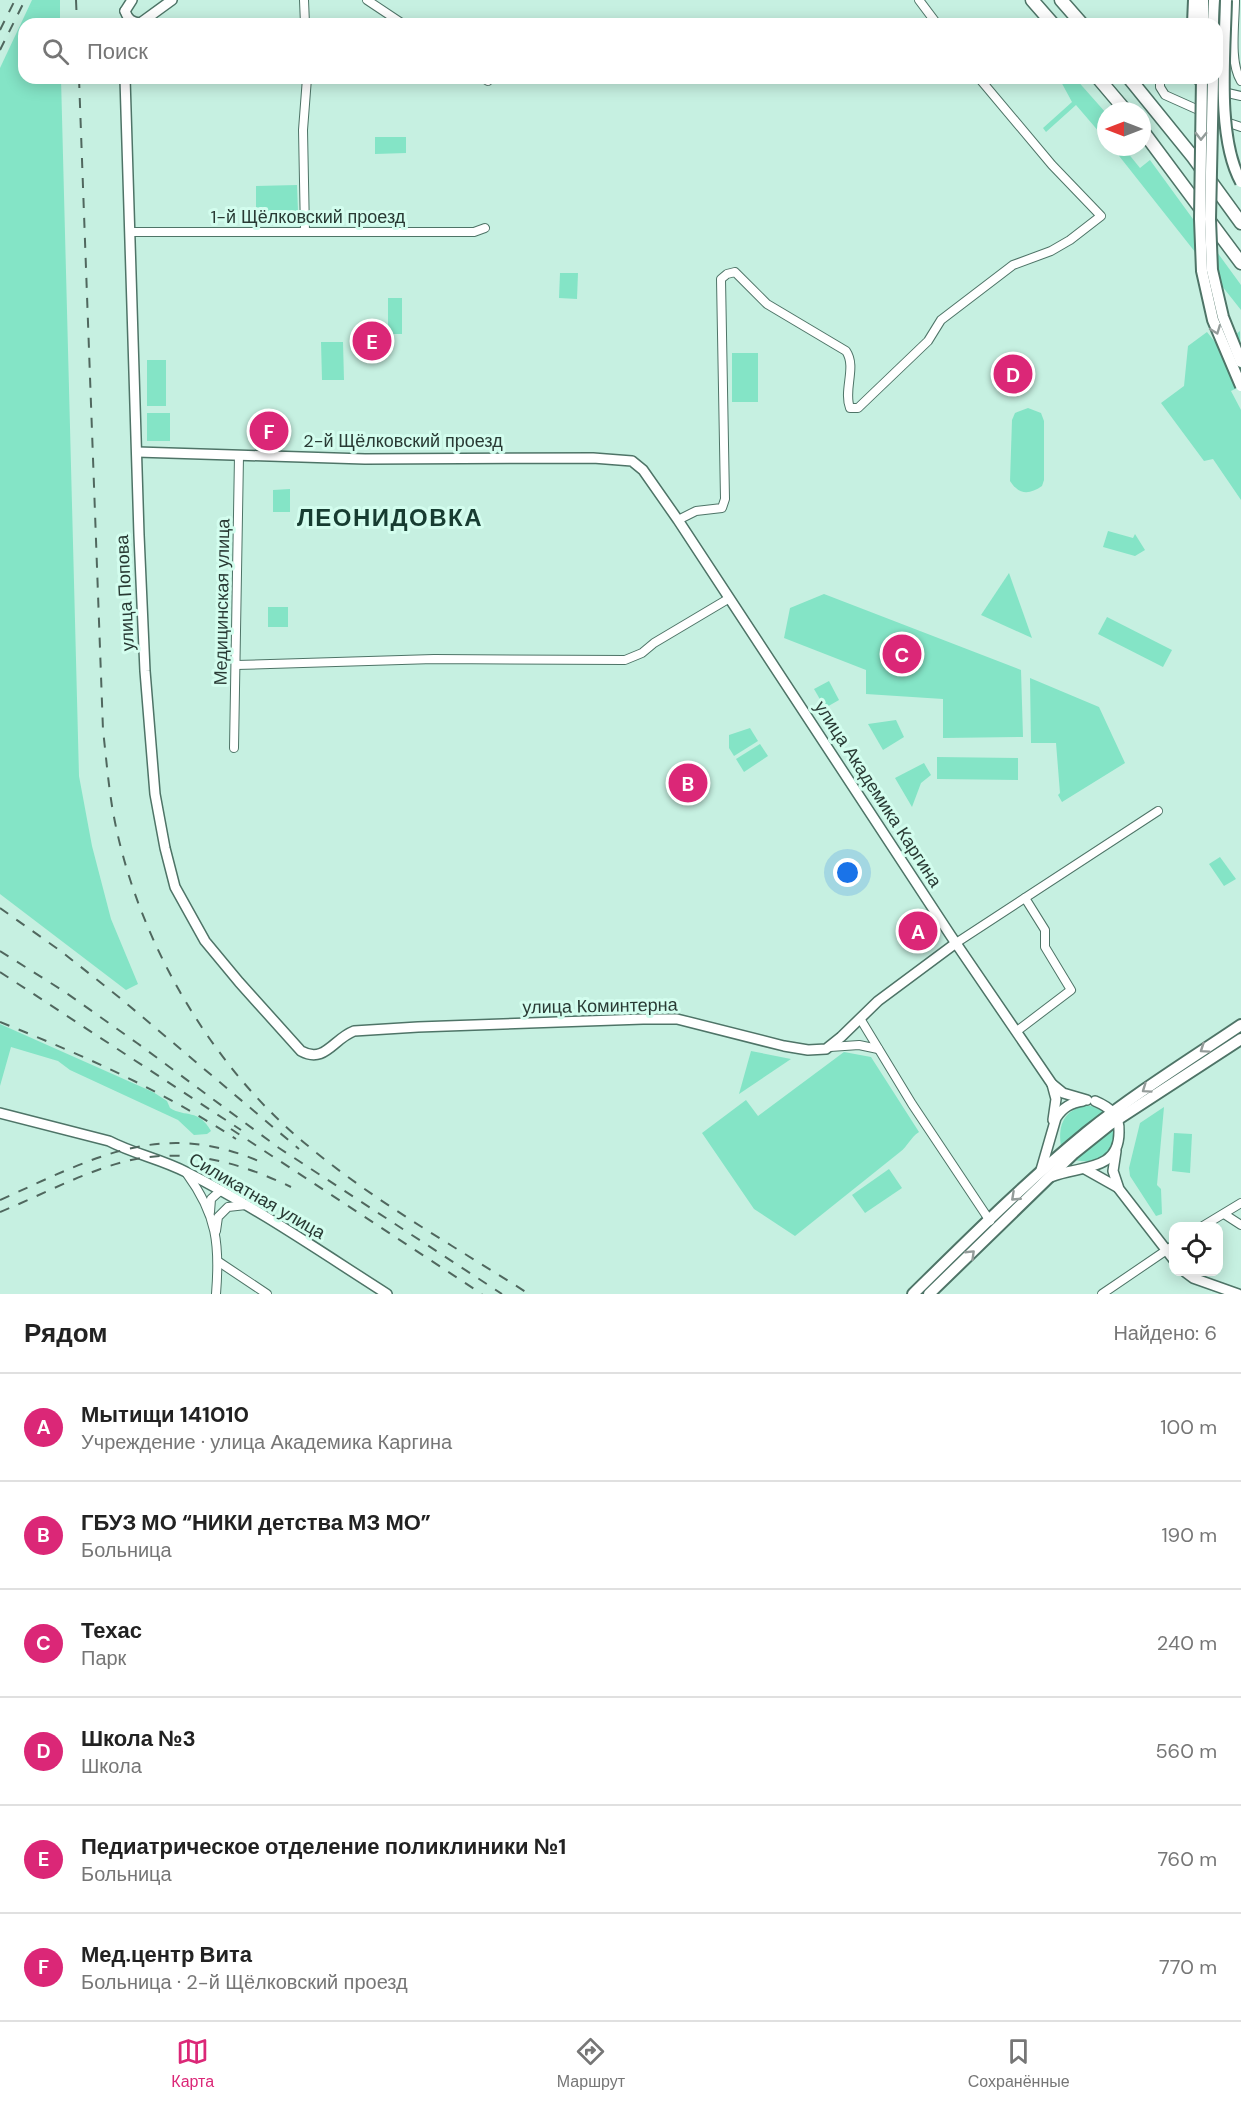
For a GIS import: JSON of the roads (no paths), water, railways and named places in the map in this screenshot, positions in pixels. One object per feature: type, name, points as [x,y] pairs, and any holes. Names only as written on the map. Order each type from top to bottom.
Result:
[{"type":"highway","points":[[1032,0],[1048,18]]},
{"type":"highway","points":[[1061,0],[1078,18]]},
{"type":"highway","points":[[1103,84],[1118,102]]},
{"type":"highway","points":[[1134,84],[1193,157],[1241,223]]},
{"type":"highway","points":[[1151,142],[1241,263]]},
{"type":"main road","points":[[1193,18],[1194,0]]},
{"type":"main road","points":[[1203,0],[1203,18]]},
{"type":"main road","points":[[1214,0],[1214,18]]},
{"type":"main road","points":[[1226,0],[1225,115],[1231,158],[1241,182]]},
{"type":"main road","points":[[1202,84],[1200,219],[1202,271],[1213,320],[1241,386]]},
{"type":"main road","points":[[1213,84],[1210,219],[1212,270],[1222,317],[1241,362]]},
{"type":"main road","points":[[929,1294],[1063,1158],[1116,1116],[1241,1025]]},
{"type":"main road","points":[[1127,1108],[1241,1040]]},
{"type":"main road","points":[[913,1294],[990,1221],[1045,1176]]},
{"type":"street","points":[[124,18],[125,11],[132,0]]},
{"type":"street","points":[[304,0],[305,18]]},
{"type":"street","points":[[367,0],[394,18]]},
{"type":"street","points":[[919,0],[932,18]]},
{"type":"street","points":[[1235,0],[1234,59],[1235,69],[1241,81]]},
{"type":"street","points":[[145,18],[166,2]]},
{"type":"street","points":[[125,11],[128,18]]},
{"type":"street","name":"улица Попова","points":[[125,84],[145,671],[154,783],[165,848],[175,887],[205,940],[301,1051],[310,1056]]},
{"type":"street","points":[[305,232],[303,130],[307,84]]},
{"type":"street","points":[[678,520],[696,511],[722,508],[725,499],[721,279],[727,274],[735,272],[767,304],[846,351],[850,363],[848,400],[850,408],[854,409],[858,408],[928,341],[941,320],[1013,265],[1051,251],[1070,240],[1101,216],[1052,165],[984,84]]},
{"type":"street","points":[[1160,84],[1165,95],[1241,127]]},
{"type":"street","points":[[1203,84],[1211,89],[1241,96]]},
{"type":"street","name":"1-й Щёлковский проезд","points":[[131,232],[474,232],[485,228]]},
{"type":"street","name":"2-й Щёлковский проезд","points":[[136,452],[365,459],[593,458],[632,461]]},
{"type":"street","name":"Медицинская улица","points":[[234,748],[239,456]]},
{"type":"street","name":"улица Академика Каргина","points":[[632,461],[643,470],[678,520],[1052,1084]]},
{"type":"street","points":[[236,664],[434,659],[625,660],[642,653],[654,643],[729,599]]},
{"type":"street","points":[[830,1047],[861,1020],[878,1001],[956,942],[1158,812]]},
{"type":"street","points":[[1017,1031],[1071,990],[1045,947],[1045,930],[1025,898]]},
{"type":"street","name":"улица Коминтерна","points":[[310,1056],[320,1055],[346,1034],[354,1031],[643,1019],[677,1019],[783,1046],[808,1050],[830,1047]]},
{"type":"street","points":[[861,1020],[990,1221]]},
{"type":"street","points":[[830,1047],[860,1045],[878,1049]]},
{"type":"street","points":[[1052,1084],[1063,1093],[1127,1108],[1113,1171],[1119,1189]]},
{"type":"street","points":[[1052,1084],[1056,1099],[1045,1176],[1085,1168],[1103,1163],[1111,1156],[1118,1141],[1116,1116],[1091,1100],[1068,1105],[1061,1111],[1052,1131],[1056,1148],[1063,1158],[1085,1168],[1119,1189],[1169,1256]]},
{"type":"street","name":"Силикатная улица","points":[[0,1113],[109,1141],[185,1172],[246,1205],[387,1294]]},
{"type":"street","points":[[185,1172],[202,1195],[210,1213],[219,1262],[216,1294]]},
{"type":"street","points":[[210,1213],[212,1199],[220,1191]]},
{"type":"street","points":[[1211,1222],[1241,1203]]},
{"type":"street","points":[[216,1238],[218,1217],[223,1211],[228,1207],[246,1205]]},
{"type":"street","points":[[1224,1214],[1241,1225]]},
{"type":"street","points":[[1102,1294],[1169,1248]]},
{"type":"street","points":[[219,1262],[267,1294]]},
{"type":"street","points":[[1190,1276],[1238,1294]]},
{"type":"railway","points":[[0,30],[15,0]]},
{"type":"railway","points":[[0,50],[25,0]]},
{"type":"railway","points":[[76,0],[77,18]]},
{"type":"railway","points":[[79,84],[103,730],[112,806],[122,853],[137,901],[180,992],[207,1035],[238,1076],[271,1112],[307,1145],[360,1186],[529,1294]]},
{"type":"railway","points":[[0,908],[62,952],[120,998],[299,1149]]},
{"type":"railway","points":[[0,951],[65,992],[279,1148],[502,1294]]},
{"type":"railway","points":[[0,972],[241,1130]]},
{"type":"railway","points":[[0,1022],[121,1074],[179,1104],[236,1139]]},
{"type":"railway","points":[[231,1129],[482,1294]]},
{"type":"railway","points":[[0,1200],[96,1158],[127,1149],[158,1144],[191,1144],[225,1149],[261,1162]]},
{"type":"railway","points":[[0,1212],[94,1171],[149,1157],[191,1156],[211,1159],[252,1170],[291,1187]]},
{"type":"place","name":"Педиатрическое отделение поликлиники №1","points":[[372,341]]},
{"type":"place","name":"Школа №3","points":[[1013,374]]},
{"type":"place","name":"Мед.центр Вита","points":[[269,431]]},
{"type":"place","name":"Техас","points":[[902,654]]},
{"type":"place","name":"ГБУЗ МО “НИКИ детства МЗ МО”","points":[[688,783]]},
{"type":"place","name":"Мытищи 141010","points":[[918,931]]},
{"type":"district","name":"ЛЕОНИДОВКА","points":[[390,517]]}]
